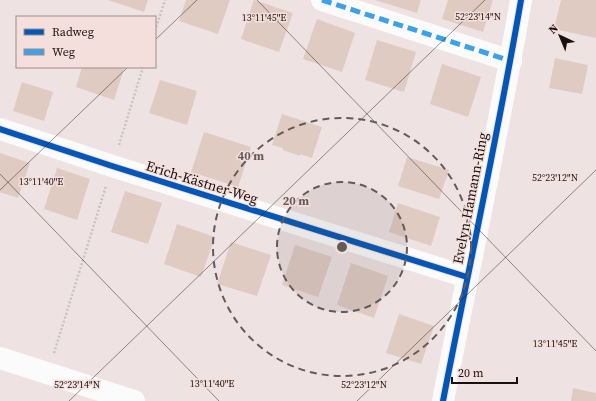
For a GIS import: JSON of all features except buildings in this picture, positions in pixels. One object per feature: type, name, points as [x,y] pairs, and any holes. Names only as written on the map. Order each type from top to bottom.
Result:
[{"type":"street","points":[[322,0],[511,61]]},
{"type":"street","name":"Evelyn-Hamann-Ring","points":[[443,401],[511,61],[521,0]]},
{"type":"street","name":"Erich-Kästner-Weg","points":[[0,129],[112,166],[467,277]]},
{"type":"street","points":[[0,358],[134,401]]},
{"type":"path","points":[[156,28],[165,0]]},
{"type":"path","points":[[48,373],[144,68]]},
{"type":"marked path","points":[[322,0],[511,61]]},
{"type":"cycle path","points":[[443,401],[521,0]]},
{"type":"cycle path","points":[[0,129],[112,166],[467,277]]}]
